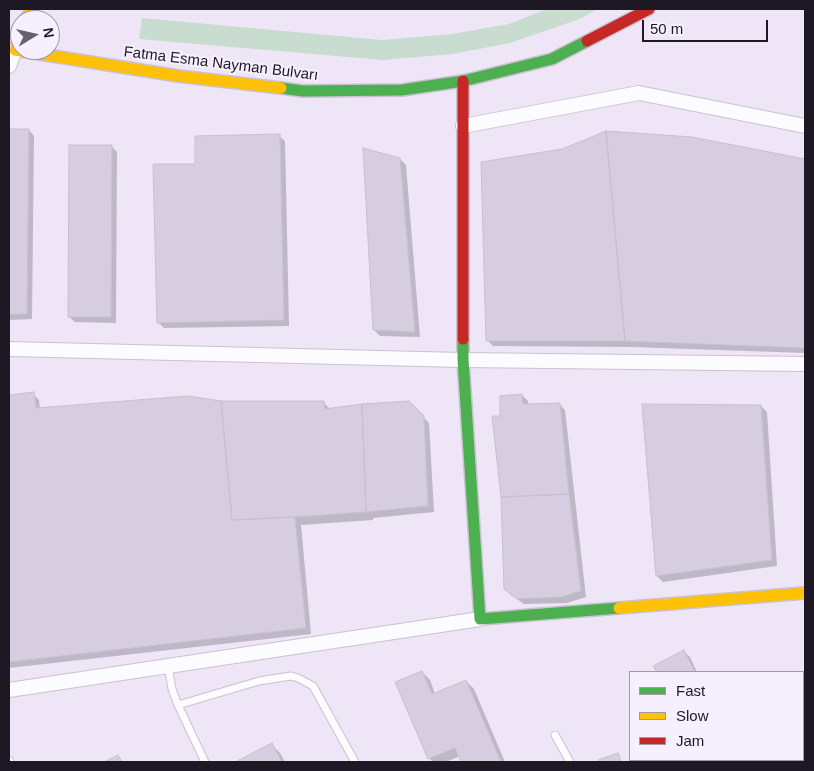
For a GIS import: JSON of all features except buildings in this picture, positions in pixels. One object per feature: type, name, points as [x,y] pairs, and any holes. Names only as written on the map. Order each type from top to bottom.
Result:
[{"type":"street","name":"Fatma Esma Nayman Bulvarı","points":[[60,57],[178,76],[303,91],[402,90],[463,81],[552,59],[649,9]]},
{"type":"street","points":[[463,81],[463,360],[480,619]]},
{"type":"street","points":[[463,126],[639,93],[805,126]]},
{"type":"street","points":[[9,349],[463,360],[805,364]]},
{"type":"street","points":[[9,690],[480,619],[805,593]]},
{"type":"lane","points":[[168,666],[172,689],[204,762]]},
{"type":"lane","points":[[178,705],[259,681],[291,676],[298,678],[313,686],[354,762]]},
{"type":"lane","points":[[556,734],[570,762]]},
{"type":"green space","points":[[547,9],[597,9],[580,19],[510,43],[452,54],[383,60],[139,39],[142,18],[382,40],[452,34],[509,24]]},
{"type":"traffic: fast","points":[[281,88],[303,91],[402,90],[463,81],[552,59],[587,41]]},
{"type":"traffic: fast","points":[[463,339],[480,619],[619,608]]},
{"type":"traffic: slow","points":[[60,57],[178,76],[281,88]]},
{"type":"traffic: slow","points":[[619,608],[805,593]]},
{"type":"traffic: jam","points":[[587,41],[649,9]]},
{"type":"traffic: jam","points":[[463,81],[463,339]]}]
